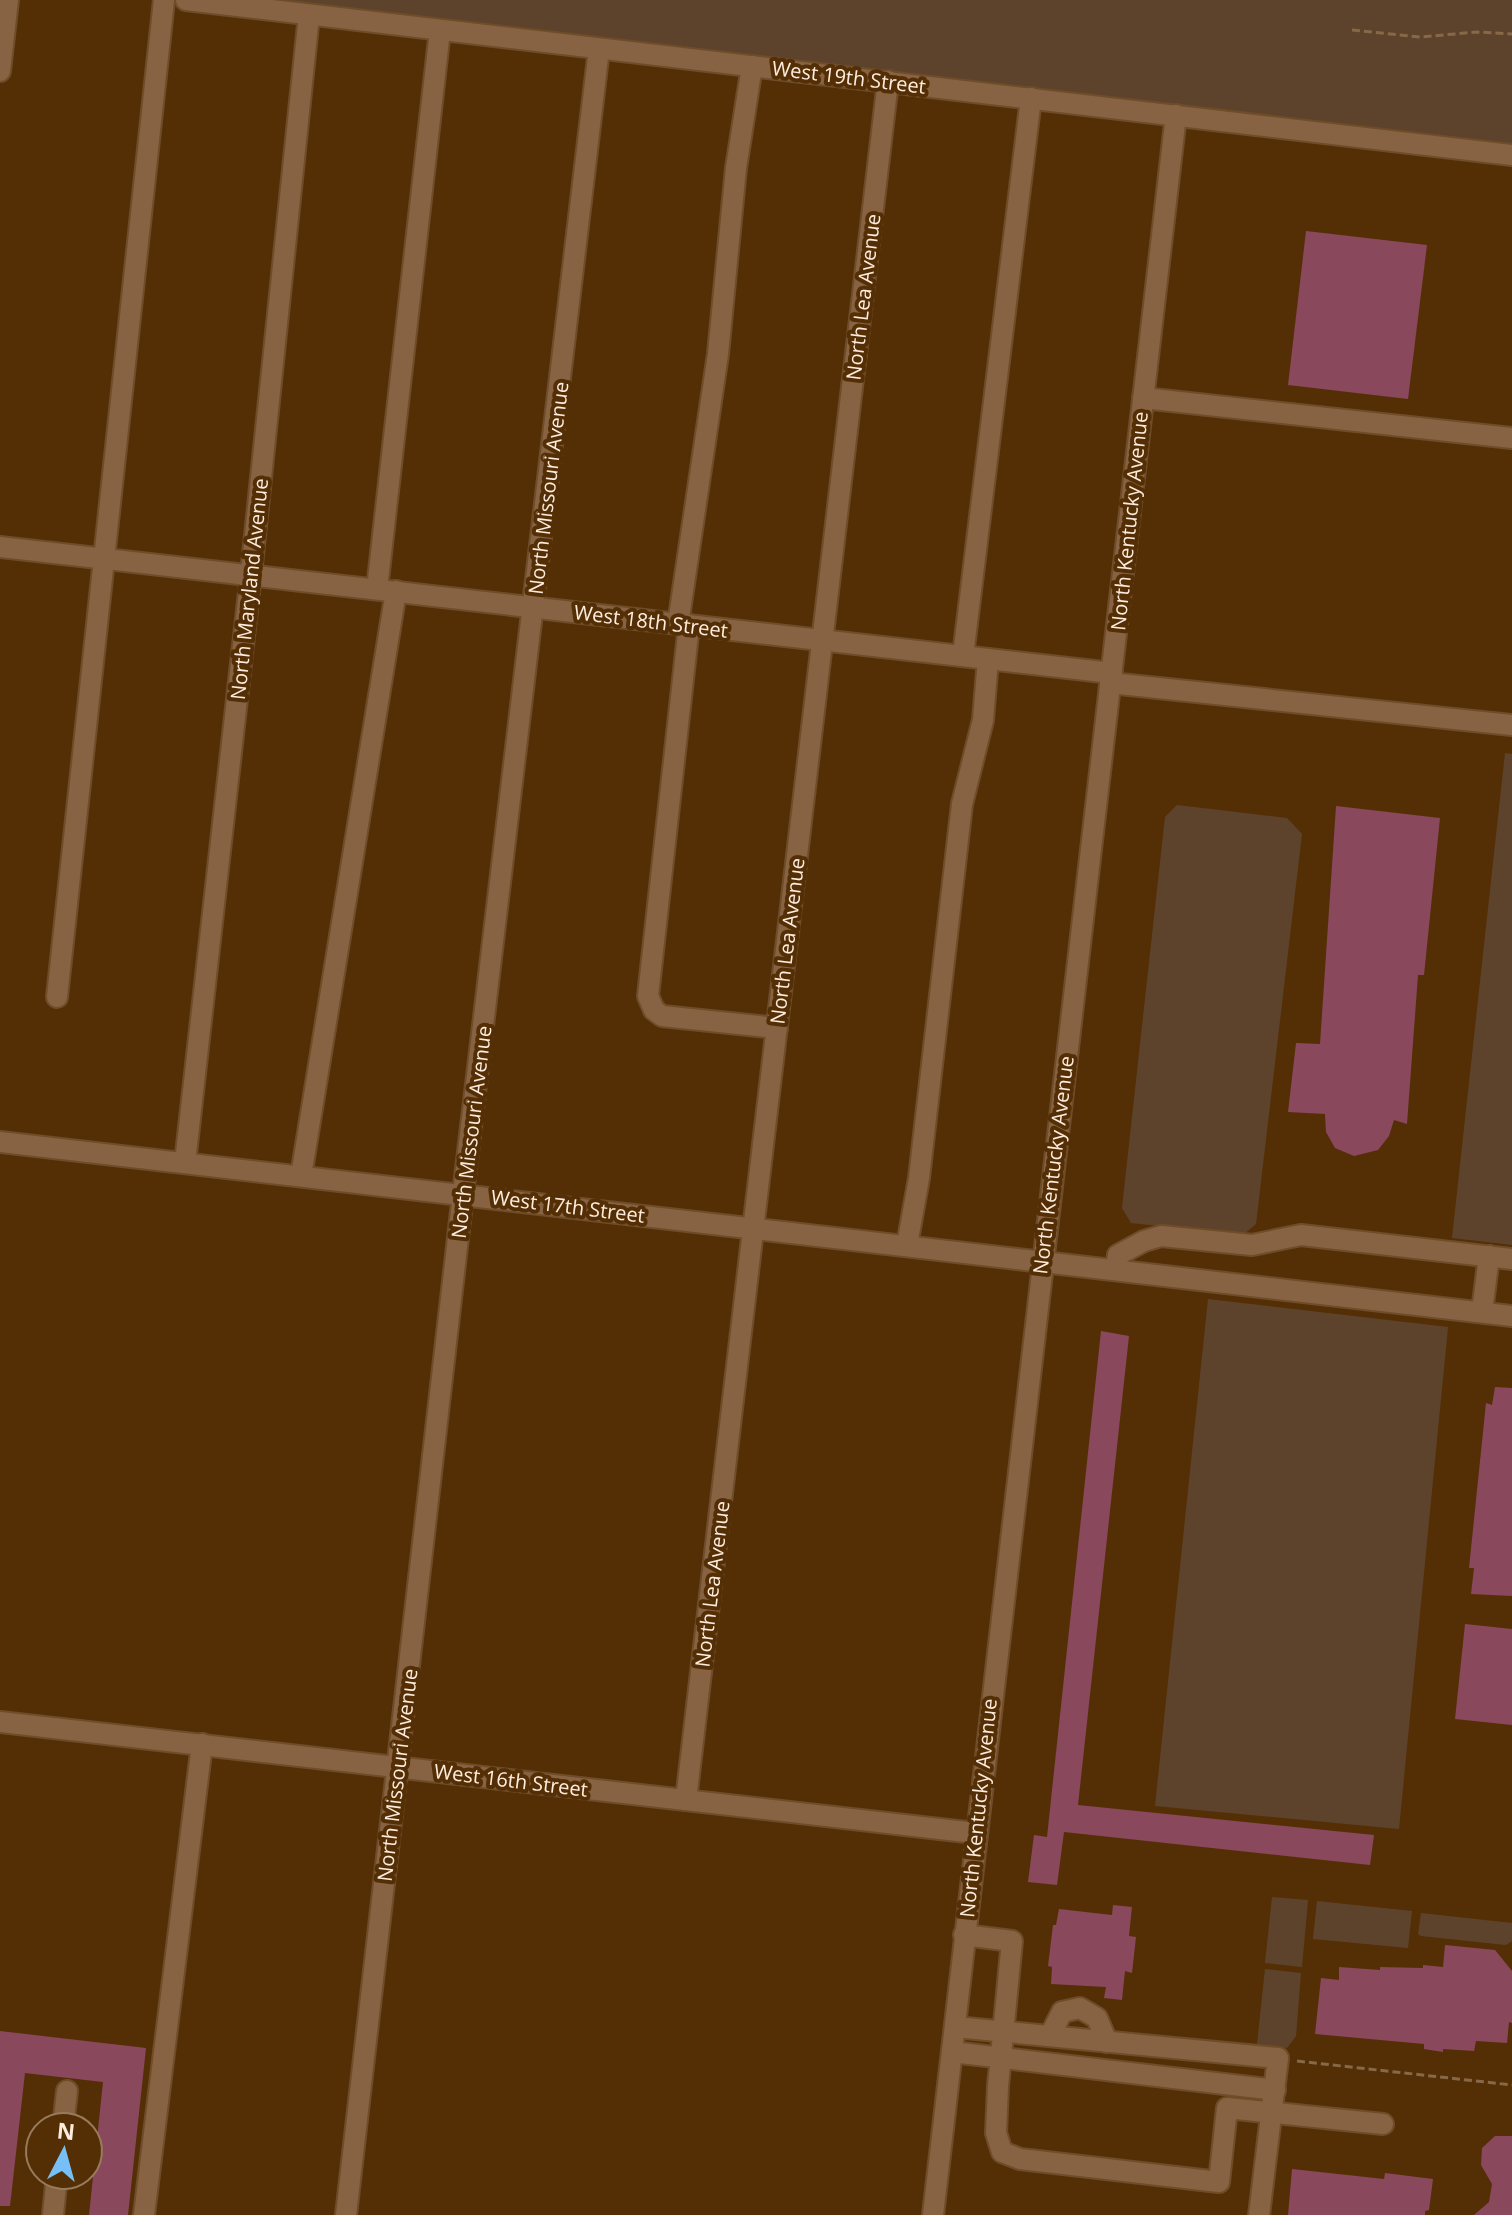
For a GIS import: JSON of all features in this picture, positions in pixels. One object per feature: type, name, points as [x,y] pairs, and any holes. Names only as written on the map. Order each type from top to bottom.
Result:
[{"type":"street","points":[[0,71],[8,0]]},
{"type":"street","points":[[57,997],[164,0]]},
{"type":"street","name":"West 19th Street","points":[[186,0],[1512,155]]},
{"type":"street","name":"North Maryland Avenue","points":[[185,1163],[309,15]]},
{"type":"street","points":[[301,1176],[387,590],[440,30]]},
{"type":"street","name":"North Missouri Avenue","points":[[346,2215],[599,49]]},
{"type":"street","points":[[752,66],[736,168],[716,369],[683,624],[648,996],[654,1010],[662,1016],[777,1028]]},
{"type":"street","name":"North Lea Avenue","points":[[686,1800],[888,81]]},
{"type":"street","points":[[963,656],[1031,98]]},
{"type":"street","name":"North Kentucky Avenue","points":[[933,2215],[1176,115]]},
{"type":"street","points":[[1143,398],[1512,438]]},
{"type":"street","name":"West 18th Street","points":[[0,547],[963,656],[1111,678],[1512,725]]},
{"type":"street","points":[[907,1245],[919,1178],[962,804],[983,720],[988,659]]},
{"type":"street","name":"West 17th Street","points":[[0,1142],[1512,1316]]},
{"type":"street","points":[[1116,1269],[1118,1255],[1161,1236],[1252,1245],[1301,1235],[1512,1259]]},
{"type":"street","points":[[1482,1312],[1489,1256]]},
{"type":"street","name":"West 16th Street","points":[[0,1722],[975,1833]]},
{"type":"street","points":[[144,2215],[202,1744]]},
{"type":"street","points":[[964,1935],[1012,1941],[996,2133],[1002,2152],[1020,2159],[1219,2182],[1227,2108],[1383,2124]]},
{"type":"street","points":[[1050,2036],[1062,2012],[1080,2008],[1097,2018],[1107,2042]]},
{"type":"street","points":[[955,2027],[1278,2058],[1259,2215]]},
{"type":"street","points":[[952,2052],[1275,2090]]},
{"type":"street","points":[[65,2111],[67,2091]]},
{"type":"street","points":[[53,2215],[55,2191]]},
{"type":"path","points":[[1352,30],[1420,37],[1477,32],[1512,34]]},
{"type":"path","points":[[1278,2058],[1512,2085]]},
{"type":"shaded area","points":[[186,0],[1512,0],[1512,155]]},
{"type":"shaded area","points":[[1505,753],[1512,754],[1512,1245],[1452,1238]]},
{"type":"shaded area","points":[[1177,805],[1287,818],[1302,834],[1256,1224],[1243,1235],[1131,1223],[1122,1208],[1165,817]]},
{"type":"shaded area","points":[[1208,1299],[1448,1327],[1399,1829],[1155,1806]]},
{"type":"shaded area","points":[[1272,1897],[1308,1900],[1302,1967],[1265,1963]]},
{"type":"shaded area","points":[[1317,1901],[1412,1911],[1408,1948],[1313,1939]]},
{"type":"shaded area","points":[[1421,1913],[1512,1923],[1512,1941],[1506,1945],[1421,1936],[1418,1934]]},
{"type":"shaded area","points":[[1265,1969],[1301,1973],[1296,2036],[1287,2048],[1257,2044]]},
{"type":"building","points":[[1306,231],[1427,245],[1408,399],[1288,385]]},
{"type":"building","points":[[1336,806],[1440,818],[1424,975],[1418,975],[1407,1124],[1394,1120],[1389,1136],[1378,1150],[1354,1156],[1335,1148],[1326,1132],[1325,1114],[1288,1112],[1296,1043],[1320,1044]]},
{"type":"building","points":[[1101,1331],[1129,1336],[1078,1805],[1374,1835],[1370,1865],[1064,1832],[1057,1885],[1028,1882],[1034,1835],[1047,1837]]},
{"type":"building","points":[[1495,1387],[1512,1388],[1512,1596],[1471,1594],[1474,1568],[1469,1568],[1486,1403],[1492,1405]]},
{"type":"building","points":[[1465,1624],[1512,1629],[1512,1725],[1455,1719]]},
{"type":"building","points":[[1113,1905],[1132,1907],[1129,1936],[1136,1937],[1132,1973],[1125,1971],[1122,2000],[1104,1998],[1106,1987],[1051,1984],[1052,1967],[1048,1966],[1053,1925],[1056,1925],[1059,1909],[1112,1915]]},
{"type":"building","points":[[1445,1945],[1495,1950],[1512,1971],[1512,2023],[1509,2022],[1507,2043],[1476,2041],[1474,2051],[1443,2049],[1443,2052],[1424,2049],[1424,2044],[1315,2034],[1321,1978],[1339,1980],[1339,1967],[1380,1970],[1380,1967],[1443,1967]]},
{"type":"building","points":[[0,2031],[146,2048],[128,2215],[89,2215],[92,2191],[104,2191],[104,2111],[100,2111],[103,2082],[25,2073],[10,2206],[0,2206]]},
{"type":"building","points":[[1495,2136],[1512,2136],[1512,2215],[1474,2215],[1489,2202],[1492,2184],[1481,2165],[1482,2148]]},
{"type":"building","points":[[1292,2169],[1384,2179],[1385,2173],[1433,2179],[1429,2210],[1425,2211],[1425,2215],[1288,2215]]}]
